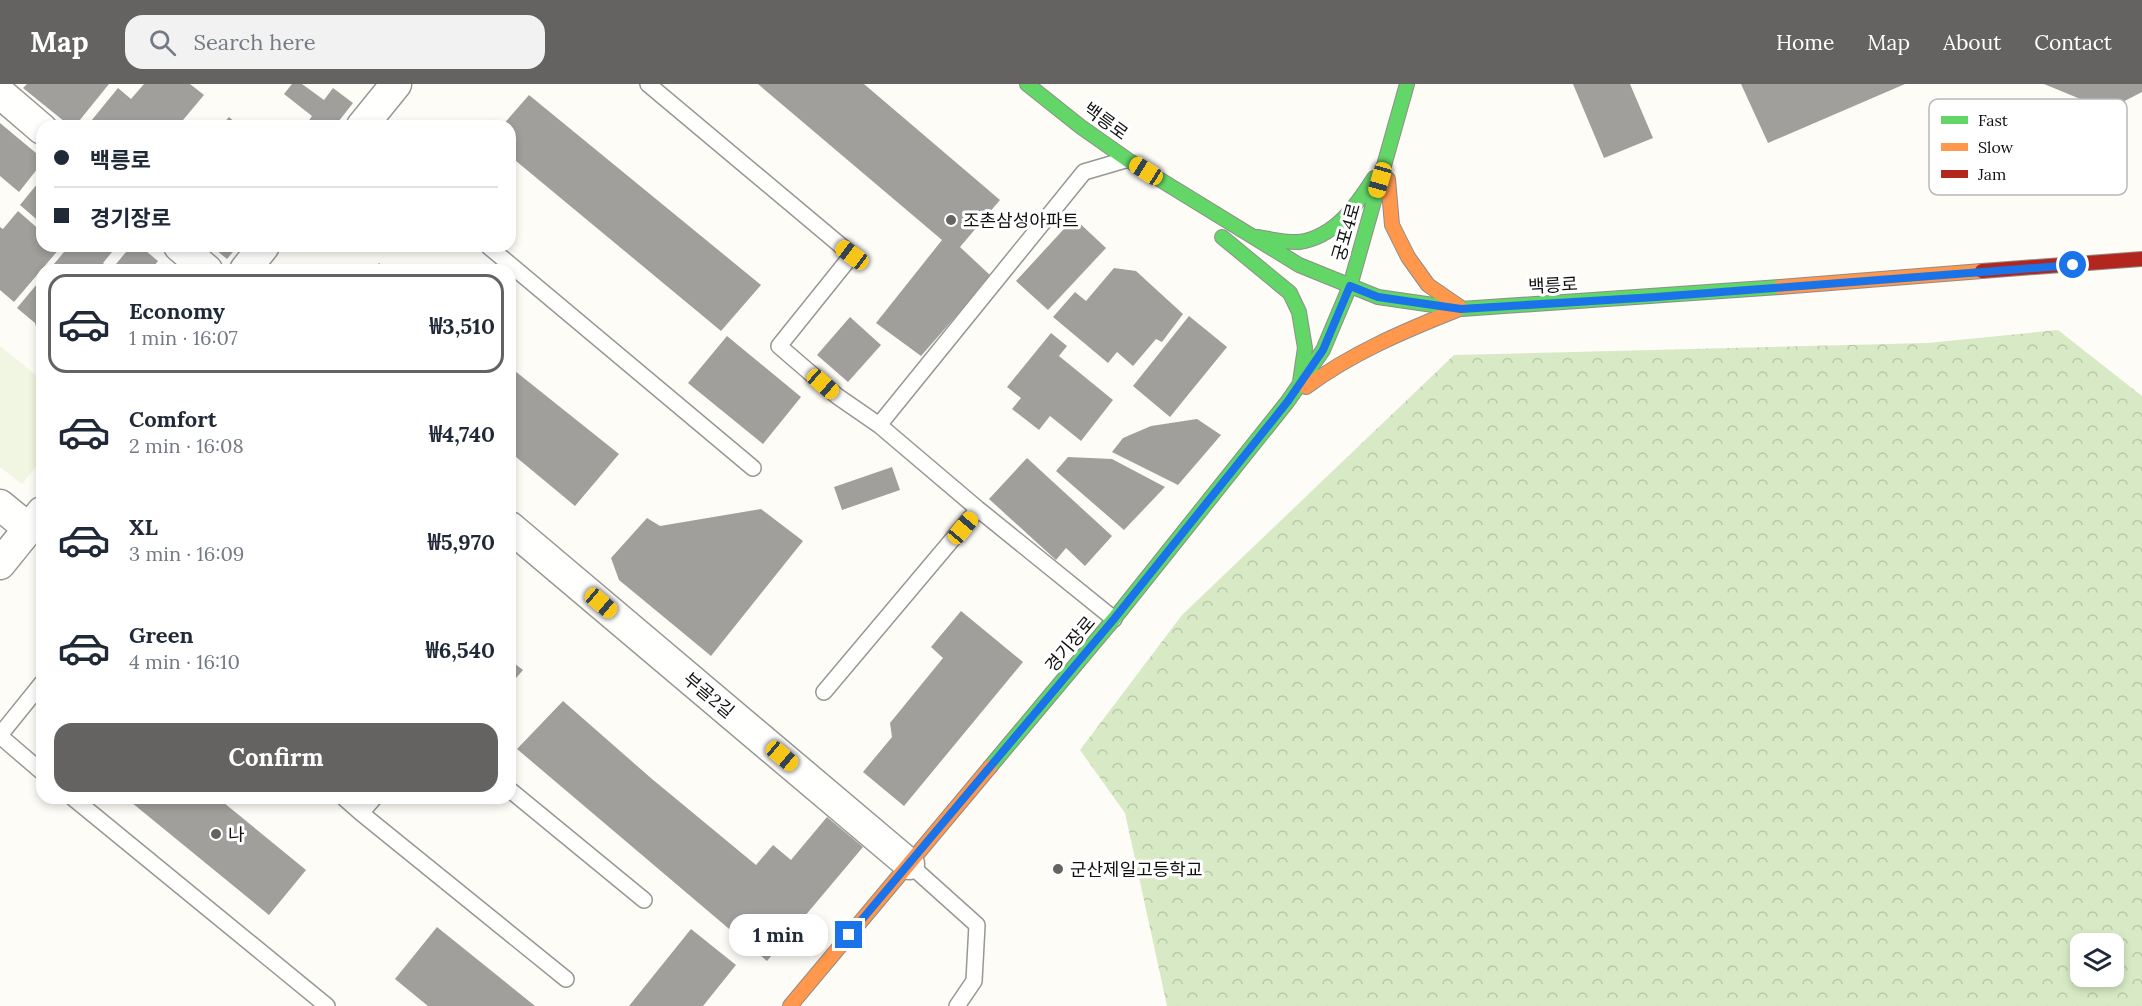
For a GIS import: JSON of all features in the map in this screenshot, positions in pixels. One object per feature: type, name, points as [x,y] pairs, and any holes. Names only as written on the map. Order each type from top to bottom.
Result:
[{"type":"street","points":[[367,120],[396,84]]},
{"type":"street","name":"백릉로","points":[[1027,84],[1081,127],[1128,160],[1299,266],[1378,297],[1461,309],[1656,297],[2142,259]]},
{"type":"street","name":"궁포4로","points":[[1350,286],[1407,84]]},
{"type":"street","points":[[0,93],[36,124]]},
{"type":"street","points":[[1253,237],[1298,242],[1331,231],[1359,201],[1386,159]]},
{"type":"street","points":[[1386,159],[1392,225],[1408,257],[1428,285],[1461,309]]},
{"type":"street","points":[[1128,160],[1290,293],[1299,312],[1305,348],[1300,383]]},
{"type":"street","points":[[186,252],[200,264]]},
{"type":"street","points":[[249,264],[259,252]]},
{"type":"street","name":"경기장로","points":[[790,1006],[1114,619],[1288,401],[1323,350],[1350,286]]},
{"type":"street","points":[[1288,401],[1335,366],[1407,329],[1461,309]]},
{"type":"street","points":[[0,505],[36,526]]},
{"type":"street","points":[[0,564],[36,528]]},
{"type":"street","name":"부골2길","points":[[516,532],[909,864]]},
{"type":"lane","points":[[648,84],[852,255],[779,346],[837,396],[879,425],[1114,619]]},
{"type":"lane","points":[[879,425],[1084,172],[1128,160]]},
{"type":"lane","points":[[495,252],[509,264]]},
{"type":"lane","points":[[516,269],[753,468]]},
{"type":"lane","points":[[824,692],[978,509]]},
{"type":"lane","points":[[36,691],[0,736],[36,767]]},
{"type":"lane","points":[[516,795],[644,900]]},
{"type":"lane","points":[[81,804],[327,1006]]},
{"type":"lane","points":[[351,804],[566,979]]},
{"type":"lane","points":[[361,813],[369,804]]},
{"type":"lane","points":[[909,864],[977,926],[974,981],[957,1006]]},
{"type":"green space","points":[[2058,330],[2142,396],[2142,1006],[1167,1006],[1125,813],[1080,750],[1182,615],[1454,355],[1927,343]]},
{"type":"green space","points":[[0,346],[36,375],[36,466],[22,484],[0,467]]},
{"type":"building","points":[[27,84],[109,84],[80,120],[63,120],[23,88]]},
{"type":"building","points":[[144,84],[190,84],[204,95],[183,120],[92,120],[118,88],[131,99]]},
{"type":"building","points":[[292,84],[302,84],[324,100],[333,88],[353,103],[340,120],[309,120],[312,116],[284,94]]},
{"type":"building","name":"조촌삼성아파트","points":[[758,84],[864,84],[1000,200],[960,247],[991,276],[921,356],[876,323],[942,240]]},
{"type":"building","points":[[1573,84],[1630,84],[1653,138],[1604,158]]},
{"type":"building","points":[[1741,84],[1905,84],[1768,143]]},
{"type":"building","points":[[2044,84],[2142,84],[2142,92],[2127,100],[2080,99]]},
{"type":"building","points":[[529,95],[761,285],[721,331],[516,161],[516,120],[507,120]]},
{"type":"building","points":[[0,123],[36,153],[36,171],[19,192],[0,176]]},
{"type":"building","points":[[36,185],[36,219],[20,205]]},
{"type":"building","points":[[18,211],[36,227],[36,252],[57,252],[46,264],[36,264],[36,276],[14,302],[0,290],[0,227],[3,229]]},
{"type":"building","points":[[1074,218],[1106,248],[1048,310],[1016,281]]},
{"type":"building","points":[[64,252],[112,252],[104,264],[54,264]]},
{"type":"building","points":[[126,252],[147,252],[158,261],[156,264],[116,264]]},
{"type":"building","points":[[218,252],[233,252],[227,259]]},
{"type":"building","points":[[1114,268],[1136,271],[1183,314],[1162,342],[1156,339],[1133,366],[1117,352],[1108,363],[1053,317],[1075,292],[1086,301]]},
{"type":"building","points":[[36,285],[36,327],[35,323],[17,308]]},
{"type":"building","points":[[1189,316],[1227,347],[1170,417],[1133,386]]},
{"type":"building","points":[[850,317],[881,345],[848,382],[817,355]]},
{"type":"building","points":[[1051,333],[1067,346],[1059,356],[1113,400],[1081,441],[1050,416],[1039,430],[1012,409],[1021,398],[1007,387]]},
{"type":"building","points":[[727,336],[801,397],[763,444],[688,383]]},
{"type":"building","points":[[516,372],[619,454],[575,506],[516,457]]},
{"type":"building","points":[[1197,419],[1221,435],[1178,485],[1112,452],[1123,438],[1151,426]]},
{"type":"building","points":[[1068,457],[1112,459],[1165,487],[1124,530],[1056,471]]},
{"type":"building","points":[[1027,458],[1112,536],[1085,566],[1066,548],[1056,560],[989,499]]},
{"type":"building","points":[[892,467],[900,490],[842,510],[834,487]]},
{"type":"building","points":[[761,509],[803,541],[711,656],[619,580],[611,558],[647,518],[660,526]]},
{"type":"building","points":[[961,611],[1023,662],[904,806],[863,772],[892,737],[890,723],[943,658],[931,647]]},
{"type":"building","points":[[516,665],[523,670],[516,678]]},
{"type":"building","points":[[563,701],[652,779],[756,865],[773,845],[791,860],[827,817],[863,847],[767,961],[517,749]]},
{"type":"building","name":"나","points":[[133,804],[225,804],[306,870],[269,915]]},
{"type":"building","points":[[437,927],[535,1006],[428,1006],[395,979]]},
{"type":"building","points":[[691,929],[736,965],[703,1006],[629,1006]]},
{"type":"traffic: fast","points":[[1027,84],[1081,127],[1128,160],[1299,265],[1378,297],[1461,309],[1780,287]]},
{"type":"traffic: fast","points":[[990,767],[1114,619],[1288,401],[1323,350],[1350,286],[1407,84]]},
{"type":"traffic: fast","points":[[1257,237],[1299,242],[1323,234],[1343,219],[1374,178]]},
{"type":"traffic: fast","points":[[1222,237],[1290,293],[1299,312],[1305,348],[1300,382]]},
{"type":"traffic: slow","points":[[1388,179],[1392,225],[1408,257],[1428,285],[1460,307]]},
{"type":"traffic: slow","points":[[1780,287],[1982,271]]},
{"type":"traffic: slow","points":[[1306,387],[1360,353],[1457,310]]},
{"type":"traffic: slow","points":[[790,1006],[990,767]]},
{"type":"traffic: jam","points":[[1982,271],[2142,259]]},
{"type":"place","name":"조촌삼성아파트","points":[[951,220]]},
{"type":"place","name":"나","points":[[216,834]]},
{"type":"place","name":"군산제일고등학교","points":[[1058,869]]},
{"type":"route","points":[[849,935],[1114,619],[1288,401],[1323,350],[1350,286],[1378,297],[1461,309],[1656,297],[2073,265]]}]
